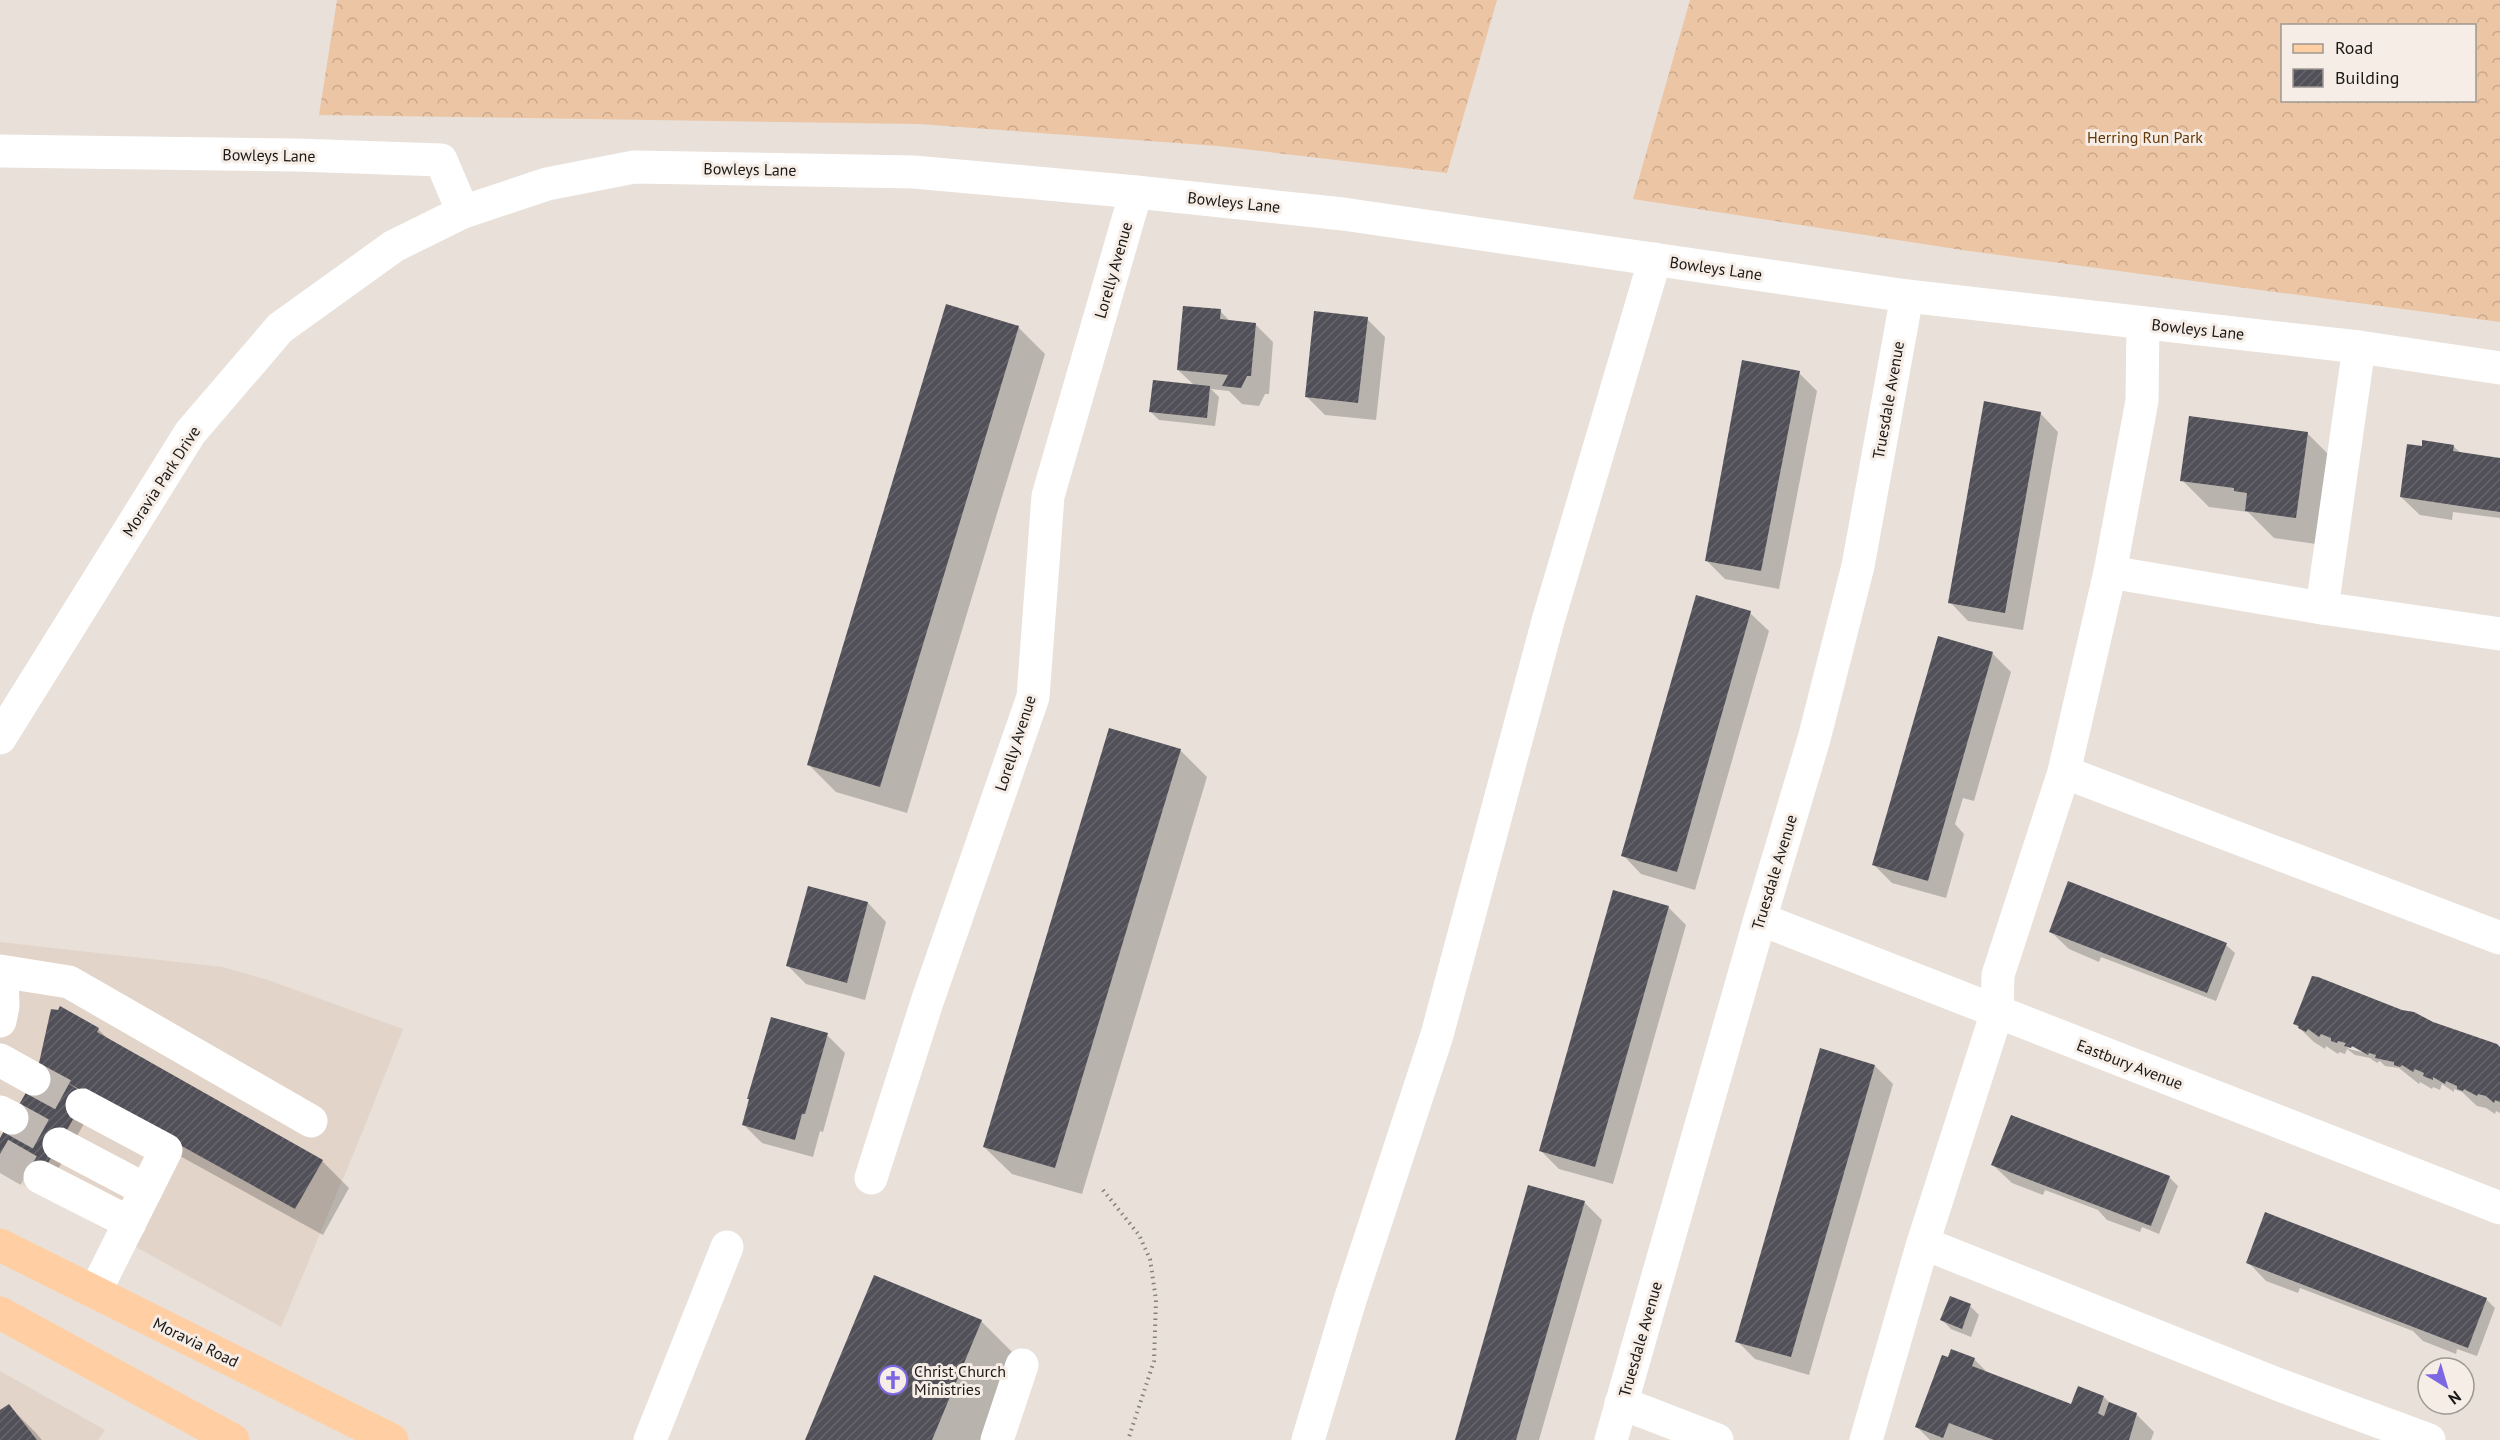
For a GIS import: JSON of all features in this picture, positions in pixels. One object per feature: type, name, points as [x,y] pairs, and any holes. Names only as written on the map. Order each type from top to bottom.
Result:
[{"type":"main road","name":"Moravia Road","points":[[0,1245],[392,1440]]},
{"type":"main road","points":[[0,1314],[233,1440]]},
{"type":"street","name":"Bowleys Lane","points":[[0,151],[297,155],[441,160],[463,212],[547,184],[634,167],[914,172],[1343,214],[1907,296],[2359,347],[2500,368]]},
{"type":"street","name":"Lorelly Avenue","points":[[871,1178],[927,1002],[1033,697],[1048,496],[1136,192]]},
{"type":"street","name":"Moravia Park Drive","points":[[0,738],[190,433],[280,328],[394,246],[463,212]]},
{"type":"street","points":[[1308,1440],[1350,1300],[1437,1035],[1548,621],[1655,259]]},
{"type":"street","name":"Truesdale Avenue","points":[[1611,1440],[1760,919],[1814,739],[1858,566],[1907,296]]},
{"type":"street","points":[[1866,1440],[1923,1243],[1997,1012],[1998,975],[2064,772],[2110,572],[2142,401],[2143,323]]},
{"type":"street","points":[[2322,608],[2359,347]]},
{"type":"street","points":[[2110,572],[2322,608],[2500,634]]},
{"type":"street","points":[[2064,772],[2500,938]]},
{"type":"street","name":"Eastbury Avenue","points":[[1760,919],[2500,1208]]},
{"type":"street","points":[[0,1021],[3,1006],[1,972],[69,982],[311,1121]]},
{"type":"street","points":[[0,1060],[34,1079]]},
{"type":"street","points":[[82,1105],[166,1150],[95,1292]]},
{"type":"street","points":[[59,1144],[146,1190]]},
{"type":"street","points":[[40,1177],[130,1222]]},
{"type":"street","points":[[1923,1243],[2277,1384],[2428,1440]]},
{"type":"street","points":[[650,1440],[727,1246]]},
{"type":"street","points":[[997,1440],[1022,1365]]},
{"type":"street","points":[[1621,1403],[1717,1440]]},
{"type":"path","points":[[1103,1191],[1139,1235],[1150,1259],[1156,1300],[1154,1361],[1128,1440]]},
{"type":"shaded area","points":[[0,942],[222,967],[268,980],[403,1029],[281,1327],[0,1172]]},
{"type":"shaded area","points":[[0,1371],[105,1430],[98,1440],[0,1440]]},
{"type":"green space","points":[[337,0],[1497,0],[1447,173],[1218,146],[919,124],[319,115]]},
{"type":"green space","name":"Herring Run Park","points":[[1690,0],[2500,0],[2500,322],[1962,250],[1633,199]]},
{"type":"building","points":[[946,304],[1019,326],[880,787],[807,765]]},
{"type":"building","points":[[1183,306],[1221,309],[1220,319],[1256,323],[1251,376],[1247,376],[1241,388],[1222,386],[1228,375],[1177,370]]},
{"type":"building","points":[[1314,311],[1368,317],[1358,403],[1305,397]]},
{"type":"building","points":[[1742,360],[1800,371],[1761,571],[1705,561]]},
{"type":"building","points":[[1153,380],[1210,386],[1207,418],[1149,412]]},
{"type":"building","points":[[1984,401],[2041,412],[2005,613],[1948,603]]},
{"type":"building","points":[[2189,416],[2308,432],[2296,518],[2245,511],[2247,493],[2234,491],[2234,488],[2180,481]]},
{"type":"building","points":[[2422,440],[2454,445],[2453,451],[2500,458],[2500,512],[2400,497],[2407,444],[2422,446]]},
{"type":"building","points":[[1696,595],[1751,611],[1677,872],[1621,856]]},
{"type":"building","points":[[1938,636],[1993,652],[1928,881],[1872,865]]},
{"type":"building","points":[[1109,728],[1181,749],[1055,1168],[983,1147]]},
{"type":"building","points":[[2068,881],[2227,943],[2207,993],[2049,932]]},
{"type":"building","points":[[808,886],[868,902],[847,983],[786,966]]},
{"type":"building","points":[[1613,890],[1669,906],[1595,1167],[1539,1151]]},
{"type":"building","points":[[2312,976],[2497,1044],[2500,1047],[2500,1102],[2495,1100],[2494,1103],[2486,1096],[2478,1094],[2477,1096],[2464,1089],[2463,1091],[2457,1089],[2457,1086],[2446,1081],[2445,1084],[2433,1077],[2433,1080],[2423,1076],[2424,1073],[2415,1069],[2413,1072],[2402,1065],[2400,1067],[2394,1065],[2394,1062],[2375,1058],[2376,1055],[2369,1053],[2368,1055],[2352,1046],[2351,1048],[2344,1046],[2346,1043],[2338,1041],[2337,1043],[2321,1034],[2319,1037],[2308,1029],[2306,1032],[2298,1028],[2299,1026],[2293,1024]]},
{"type":"building","points":[[60,1006],[99,1028],[97,1032],[323,1160],[295,1209],[61,1079],[87,1095],[40,1177],[0,1154],[0,1138],[40,1068],[39,1063],[51,1009],[58,1010]]},
{"type":"building","points":[[771,1017],[828,1033],[805,1114],[802,1114],[795,1140],[742,1125],[749,1099],[747,1099]]},
{"type":"building","points":[[1820,1048],[1875,1065],[1791,1357],[1735,1342]]},
{"type":"building","points":[[2011,1115],[2170,1176],[2151,1226],[1991,1165]]},
{"type":"building","points":[[1528,1185],[1585,1201],[1516,1440],[1455,1440]]},
{"type":"building","points":[[2265,1212],[2487,1298],[2468,1348],[2246,1263]]},
{"type":"building","name":"Christ Church Ministries","points":[[874,1275],[982,1320],[932,1440],[805,1440]]},
{"type":"building","points":[[1950,1296],[1971,1304],[1962,1329],[1940,1320]]},
{"type":"building","points":[[1951,1349],[1975,1358],[1972,1366],[2071,1404],[2078,1386],[2104,1396],[2098,1413],[2101,1415],[2104,1416],[2109,1402],[2137,1413],[2129,1440],[1994,1440],[1949,1423],[1943,1438],[1915,1427],[1942,1355],[1948,1357]]},
{"type":"building","points":[[9,1404],[37,1440],[0,1440],[0,1410]]},
{"type":"tunnel","points":[[34,1079],[82,1105]]},
{"type":"tunnel","points":[[12,1118],[59,1144]]},
{"type":"tunnel","points":[[0,1154],[40,1177]]},
{"type":"place","name":"Christ Church Ministries","points":[[893,1380]]}]
